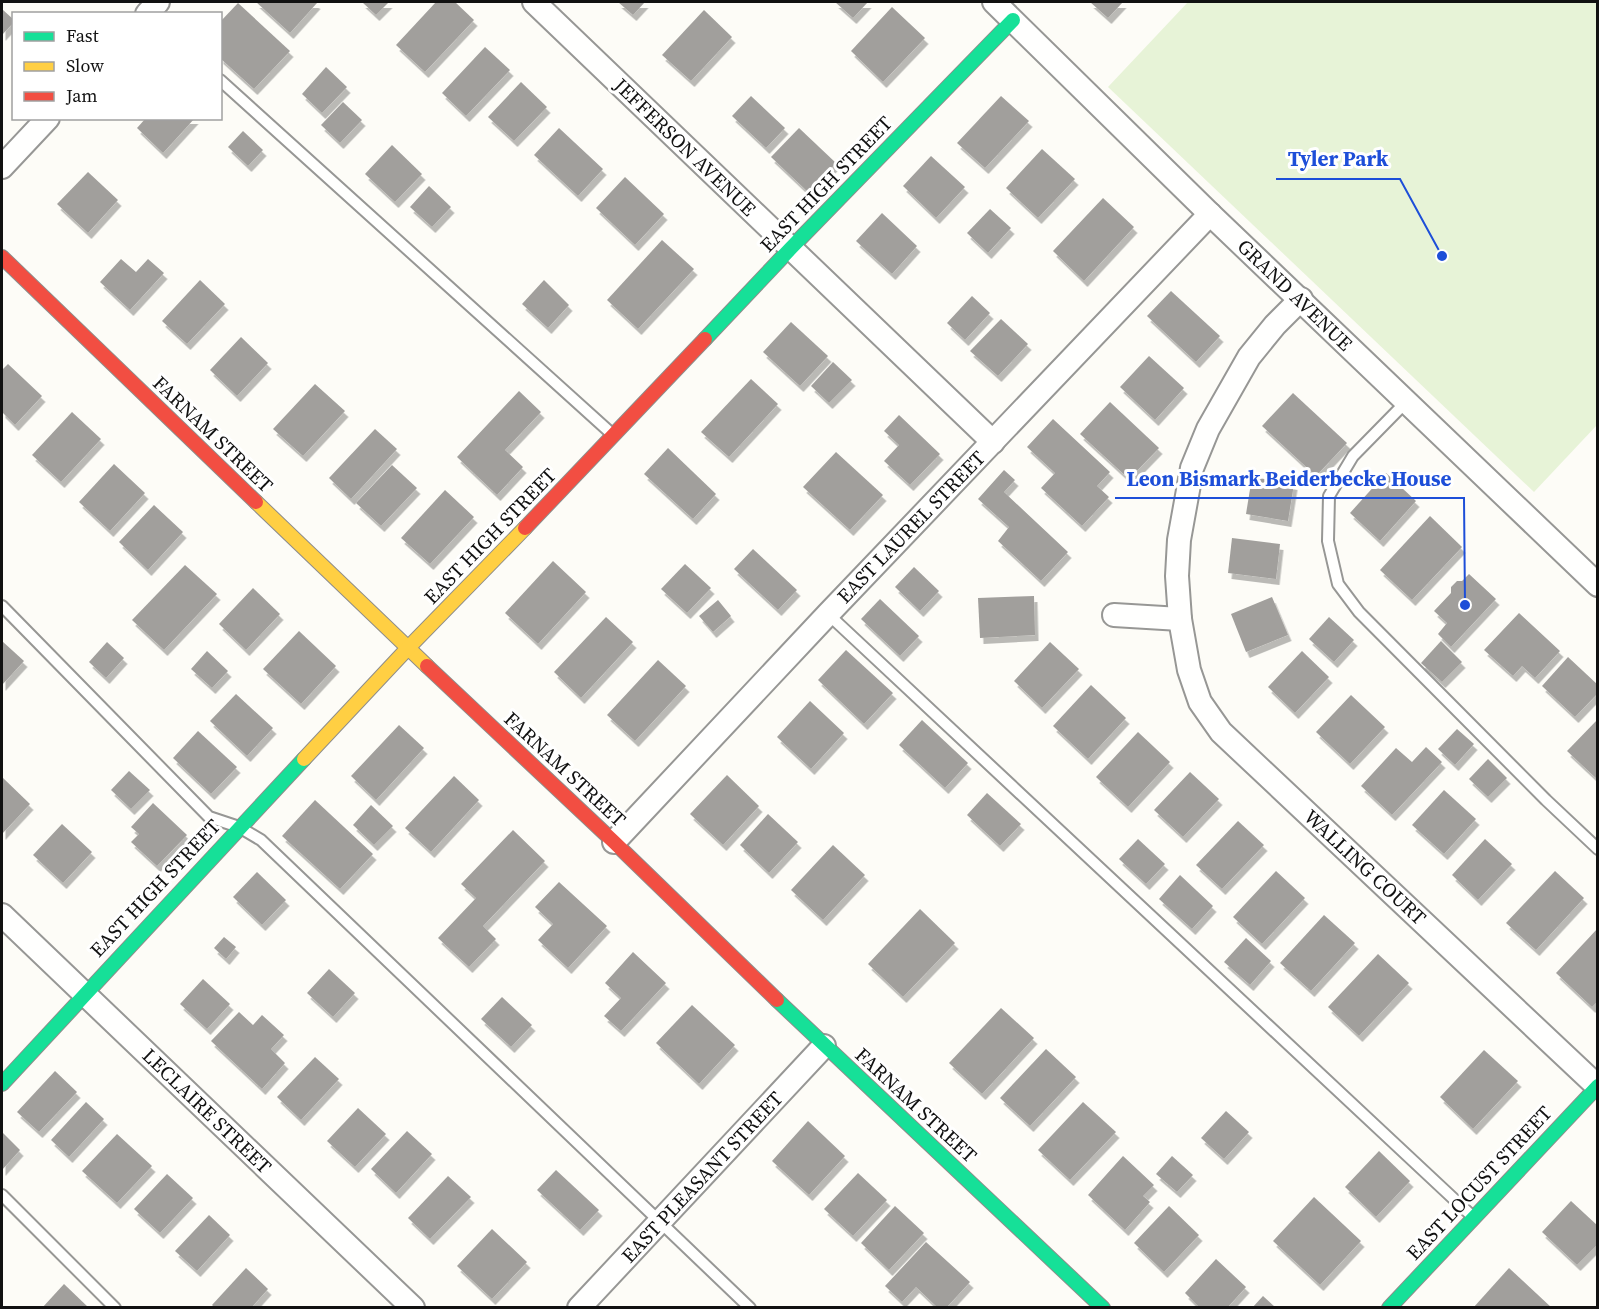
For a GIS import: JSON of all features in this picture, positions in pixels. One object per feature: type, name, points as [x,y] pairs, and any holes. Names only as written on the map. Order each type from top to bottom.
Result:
[{"type":"street","name":"JEFFERSON AVENUE","points":[[534,2],[993,442]]},
{"type":"street","name":"GRAND AVENUE","points":[[994,2],[1210,214],[1598,585]]},
{"type":"street","name":"EAST HIGH STREET","points":[[2,1084],[408,648],[1013,20]]},
{"type":"street","points":[[2,167],[46,120]]},
{"type":"street","name":"EAST LAUREL STREET","points":[[614,842],[1210,214]]},
{"type":"street","name":"FARNAM STREET","points":[[2,257],[824,1046],[1103,1308]]},
{"type":"street","name":"WALLING COURT","points":[[1301,300],[1275,325],[1249,357],[1208,429],[1192,468],[1179,540],[1177,576],[1180,619],[1189,670],[1200,702],[1221,732],[1597,1086]]},
{"type":"street","points":[[1114,615],[1180,619]]},
{"type":"street","name":"LECLAIRE STREET","points":[[2,915],[413,1308]]},
{"type":"street","name":"EAST PLEASANT STREET","points":[[579,1308],[824,1046]]},
{"type":"street","name":"EAST LOCUST STREET","points":[[1389,1308],[1597,1086]]},
{"type":"lane","points":[[222,82],[614,436]]},
{"type":"lane","points":[[1406,402],[1353,456],[1329,496],[1328,541],[1338,584],[1359,612],[1546,800],[1598,849]]},
{"type":"lane","points":[[2,606],[209,816],[239,827],[261,840],[750,1308]]},
{"type":"lane","points":[[828,614],[1473,1217]]},
{"type":"lane","points":[[2,1195],[115,1308]]},
{"type":"green space","points":[[1188,2],[1597,2],[1597,425],[1534,492],[1108,87]]},
{"type":"building","points":[[256,2],[315,2],[317,3],[290,33]]},
{"type":"building","points":[[362,2],[389,2],[376,15]]},
{"type":"building","points":[[436,2],[455,2],[474,20],[425,72],[396,45]]},
{"type":"building","points":[[618,2],[645,2],[633,15]]},
{"type":"building","points":[[835,2],[868,2],[853,18]]},
{"type":"building","points":[[1090,2],[1123,2],[1108,18]]},
{"type":"building","points":[[238,3],[290,51],[254,89],[222,60],[222,20]]},
{"type":"building","points":[[892,7],[925,38],[883,82],[851,51]]},
{"type":"building","points":[[2,9],[12,18],[12,24],[2,35]]},
{"type":"building","points":[[704,10],[732,37],[691,81],[662,55]]},
{"type":"building","points":[[485,47],[510,70],[466,116],[442,93]]},
{"type":"building","points":[[326,67],[347,87],[322,113],[302,94]]},
{"type":"building","points":[[521,82],[547,107],[514,141],[488,117]]},
{"type":"building","points":[[751,96],[785,128],[766,148],[732,116]]},
{"type":"building","points":[[1001,96],[1029,121],[985,168],[957,143]]},
{"type":"building","points":[[343,102],[362,120],[340,143],[321,125]]},
{"type":"building","points":[[144,120],[193,120],[163,153],[137,128]]},
{"type":"building","points":[[559,128],[603,169],[578,196],[534,155]]},
{"type":"building","points":[[799,128],[836,163],[809,193],[771,157]]},
{"type":"building","points":[[243,131],[263,150],[248,166],[228,147]]},
{"type":"building","points":[[392,145],[422,174],[395,202],[365,174]]},
{"type":"building","points":[[1042,149],[1075,179],[1038,218],[1006,188]]},
{"type":"building","points":[[931,156],[965,187],[936,218],[903,186]]},
{"type":"building","points":[[88,172],[118,200],[88,233],[57,204]]},
{"type":"building","points":[[625,177],[664,214],[635,245],[596,208]]},
{"type":"building","points":[[429,186],[451,207],[432,227],[410,207]]},
{"type":"building","points":[[1103,198],[1134,227],[1084,281],[1053,251]]},
{"type":"building","points":[[990,209],[1011,228],[988,253],[967,233]]},
{"type":"building","points":[[882,213],[917,246],[892,274],[856,241]]},
{"type":"building","points":[[662,240],[694,269],[638,329],[607,300]]},
{"type":"building","points":[[121,259],[136,272],[148,259],[164,273],[130,310],[100,282]]},
{"type":"building","points":[[200,280],[225,304],[187,344],[162,321]]},
{"type":"building","points":[[544,280],[569,305],[548,328],[522,304]]},
{"type":"building","points":[[1171,291],[1220,336],[1196,362],[1147,316]]},
{"type":"building","points":[[972,296],[990,313],[965,340],[947,323]]},
{"type":"building","points":[[1001,319],[1028,344],[998,376],[970,351]]},
{"type":"building","points":[[791,322],[828,356],[800,386],[763,352]]},
{"type":"building","points":[[241,337],[268,363],[237,396],[210,370]]},
{"type":"building","points":[[1149,356],[1184,388],[1155,420],[1120,387]]},
{"type":"building","points":[[833,362],[852,380],[829,403],[811,386]]},
{"type":"building","points":[[8,364],[42,396],[15,425],[2,412],[2,370]]},
{"type":"building","points":[[751,379],[778,404],[729,457],[701,432]]},
{"type":"building","points":[[315,384],[345,411],[303,456],[273,429]]},
{"type":"building","points":[[519,391],[541,412],[505,450],[523,467],[497,495],[457,457]]},
{"type":"building","points":[[1293,393],[1347,443],[1316,476],[1262,426]]},
{"type":"building","points":[[1110,402],[1159,448],[1129,479],[1080,434]]},
{"type":"building","points":[[72,412],[101,439],[61,482],[32,455]]},
{"type":"building","points":[[899,415],[940,454],[910,485],[884,461],[899,445],[884,431]]},
{"type":"building","points":[[1053,419],[1110,472],[1097,486],[1109,497],[1082,526],[1041,488],[1055,473],[1027,447]]},
{"type":"building","points":[[375,429],[397,449],[351,499],[329,478]]},
{"type":"building","points":[[668,448],[716,494],[693,519],[644,474]]},
{"type":"building","points":[[836,452],[883,495],[850,530],[803,487]]},
{"type":"building","points":[[114,464],[145,493],[110,531],[79,502]]},
{"type":"building","points":[[392,465],[417,488],[381,526],[356,503]]},
{"type":"building","points":[[1004,470],[1015,480],[1004,492],[1068,552],[1041,581],[998,541],[1009,527],[978,499]]},
{"type":"building","points":[[1386,473],[1416,501],[1380,541],[1350,513]]},
{"type":"building","points":[[1252,477],[1294,484],[1288,521],[1246,514]]},
{"type":"building","points":[[445,490],[474,517],[430,564],[401,538]]},
{"type":"building","points":[[154,505],[183,532],[148,570],[119,542]]},
{"type":"building","points":[[1430,516],[1462,547],[1412,600],[1380,570]]},
{"type":"building","points":[[1232,538],[1280,544],[1276,579],[1228,573]]},
{"type":"building","points":[[753,549],[797,590],[778,610],[734,569]]},
{"type":"building","points":[[553,561],[586,592],[538,644],[505,613]]},
{"type":"building","points":[[685,564],[711,588],[687,613],[661,589]]},
{"type":"building","points":[[185,565],[217,594],[164,650],[132,620]]},
{"type":"building","points":[[914,567],[939,591],[920,611],[895,587]]},
{"type":"building","points":[[1469,574],[1496,599],[1451,647],[1438,634],[1447,623],[1434,611],[1451,593],[1451,587]]},
{"type":"building","points":[[253,588],[280,614],[246,650],[219,624]]},
{"type":"building","points":[[1034,596],[1035,635],[980,638],[978,598]]},
{"type":"building","points":[[1272,597],[1288,635],[1246,652],[1231,614]]},
{"type":"building","points":[[880,599],[919,636],[900,656],[861,619]]},
{"type":"building","points":[[718,600],[731,616],[713,632],[699,616]]},
{"type":"building","points":[[1519,613],[1560,651],[1535,678],[1522,666],[1513,676],[1484,650]]},
{"type":"building","points":[[606,617],[633,642],[581,698],[554,672]]},
{"type":"building","points":[[1329,617],[1354,640],[1334,662],[1309,639]]},
{"type":"building","points":[[299,631],[336,666],[301,704],[263,669]]},
{"type":"building","points":[[2,641],[24,661],[2,685]]},
{"type":"building","points":[[1441,641],[1462,662],[1442,682],[1421,663]]},
{"type":"building","points":[[107,642],[124,658],[106,678],[89,662]]},
{"type":"building","points":[[1050,642],[1079,669],[1042,708],[1014,681]]},
{"type":"building","points":[[846,650],[893,693],[864,724],[818,680]]},
{"type":"building","points":[[207,651],[228,671],[212,688],[191,669]]},
{"type":"building","points":[[1302,651],[1329,677],[1295,713],[1268,687]]},
{"type":"building","points":[[1568,657],[1598,685],[1598,693],[1575,717],[1542,686]]},
{"type":"building","points":[[658,660],[686,686],[635,741],[607,715]]},
{"type":"building","points":[[1091,685],[1126,718],[1088,759],[1053,726]]},
{"type":"building","points":[[236,694],[273,728],[247,756],[210,721]]},
{"type":"building","points":[[1351,695],[1385,727],[1350,764],[1316,732]]},
{"type":"building","points":[[810,701],[844,733],[811,769],[777,737]]},
{"type":"building","points":[[1598,719],[1598,780],[1567,751]]},
{"type":"building","points":[[922,720],[968,763],[945,788],[899,745]]},
{"type":"building","points":[[399,725],[424,748],[376,800],[351,776]]},
{"type":"building","points":[[1457,729],[1474,744],[1455,765],[1438,749]]},
{"type":"building","points":[[198,731],[237,767],[211,794],[173,758]]},
{"type":"building","points":[[1138,732],[1170,762],[1128,807],[1096,777]]},
{"type":"building","points":[[1426,747],[1442,762],[1392,815],[1361,786],[1396,748],[1412,762]]},
{"type":"building","points":[[1488,759],[1507,778],[1488,797],[1469,779]]},
{"type":"building","points":[[129,771],[150,790],[131,809],[111,790]]},
{"type":"building","points":[[1190,772],[1219,799],[1183,837],[1154,810]]},
{"type":"building","points":[[727,775],[759,806],[723,845],[690,814]]},
{"type":"building","points":[[454,776],[479,800],[431,852],[405,828]]},
{"type":"building","points":[[2,777],[30,804],[2,834]]},
{"type":"building","points":[[1444,790],[1476,819],[1444,854],[1412,825]]},
{"type":"building","points":[[987,793],[1021,824],[1000,846],[967,815]]},
{"type":"building","points":[[315,800],[373,854],[340,889],[282,836]]},
{"type":"building","points":[[153,803],[187,835],[157,866],[131,842],[139,834],[131,827]]},
{"type":"building","points":[[371,805],[393,826],[374,845],[353,825]]},
{"type":"building","points":[[768,814],[798,842],[769,873],[740,845]]},
{"type":"building","points":[[1238,821],[1264,845],[1222,889],[1196,865]]},
{"type":"building","points":[[62,824],[92,852],[63,883],[33,855]]},
{"type":"building","points":[[513,830],[545,861],[483,926],[496,939],[469,967],[438,938],[476,898],[461,884]]},
{"type":"building","points":[[1138,839],[1165,864],[1146,884],[1119,859]]},
{"type":"building","points":[[1485,839],[1512,864],[1478,900],[1452,875]]},
{"type":"building","points":[[833,845],[865,875],[823,920],[791,890]]},
{"type":"building","points":[[1276,871],[1305,898],[1262,944],[1233,917]]},
{"type":"building","points":[[1555,871],[1584,898],[1536,950],[1506,923]]},
{"type":"building","points":[[257,872],[286,900],[262,925],[233,897]]},
{"type":"building","points":[[1180,875],[1213,906],[1192,929],[1159,899]]},
{"type":"building","points":[[559,882],[607,926],[568,968],[538,940],[553,924],[535,907]]},
{"type":"building","points":[[920,909],[955,943],[903,997],[868,964]]},
{"type":"building","points":[[1324,915],[1355,943],[1311,991],[1280,963]]},
{"type":"building","points":[[1598,928],[1598,1001],[1592,1007],[1556,973]]},
{"type":"building","points":[[224,937],[236,947],[226,959],[214,948]]},
{"type":"building","points":[[1246,938],[1271,961],[1250,985],[1224,962]]},
{"type":"building","points":[[633,952],[666,983],[621,1031],[604,1016],[621,998],[605,983]]},
{"type":"building","points":[[1378,954],[1409,983],[1359,1036],[1328,1007]]},
{"type":"building","points":[[329,969],[355,993],[333,1017],[307,993]]},
{"type":"building","points":[[203,979],[230,1004],[207,1029],[180,1004]]},
{"type":"building","points":[[502,997],[532,1025],[511,1047],[481,1019]]},
{"type":"building","points":[[692,1005],[735,1045],[699,1084],[656,1043]]},
{"type":"building","points":[[1001,1008],[1034,1038],[982,1094],[949,1063]]},
{"type":"building","points":[[239,1012],[253,1025],[262,1015],[284,1035],[271,1049],[285,1063],[262,1089],[211,1041]]},
{"type":"building","points":[[1046,1049],[1076,1077],[1030,1126],[1000,1098]]},
{"type":"building","points":[[1484,1050],[1518,1081],[1473,1129],[1440,1097]]},
{"type":"building","points":[[315,1057],[339,1079],[301,1120],[277,1097]]},
{"type":"building","points":[[55,1071],[77,1092],[39,1132],[17,1112]]},
{"type":"building","points":[[86,1102],[104,1119],[69,1157],[51,1140]]},
{"type":"building","points":[[1083,1102],[1116,1132],[1070,1180],[1038,1150]]},
{"type":"building","points":[[358,1108],[386,1134],[355,1167],[327,1141]]},
{"type":"building","points":[[1226,1111],[1249,1132],[1224,1159],[1201,1138]]},
{"type":"building","points":[[808,1121],[845,1156],[809,1195],[772,1161]]},
{"type":"building","points":[[407,1131],[432,1154],[396,1193],[371,1169]]},
{"type":"building","points":[[2,1132],[20,1150],[2,1170]]},
{"type":"building","points":[[117,1134],[152,1166],[117,1203],[82,1171]]},
{"type":"building","points":[[1379,1151],[1410,1181],[1376,1217],[1345,1187]]},
{"type":"building","points":[[1123,1156],[1154,1185],[1143,1196],[1150,1202],[1125,1230],[1088,1195]]},
{"type":"building","points":[[1172,1156],[1193,1175],[1177,1192],[1156,1174]]},
{"type":"building","points":[[556,1170],[599,1210],[580,1230],[537,1190]]},
{"type":"building","points":[[858,1173],[887,1200],[853,1236],[824,1209]]},
{"type":"building","points":[[167,1174],[193,1198],[160,1233],[134,1209]]},
{"type":"building","points":[[448,1176],[471,1197],[430,1239],[408,1218]]},
{"type":"building","points":[[1314,1197],[1361,1241],[1320,1285],[1273,1241]]},
{"type":"building","points":[[1571,1201],[1598,1226],[1598,1244],[1577,1265],[1542,1232]]},
{"type":"building","points":[[895,1206],[924,1233],[889,1270],[861,1243]]},
{"type":"building","points":[[1169,1206],[1199,1235],[1164,1272],[1134,1243]]},
{"type":"building","points":[[209,1215],[230,1235],[197,1271],[175,1251]]},
{"type":"building","points":[[492,1229],[527,1262],[492,1299],[457,1266]]},
{"type":"building","points":[[926,1242],[970,1282],[946,1308],[938,1308],[916,1287],[902,1302],[885,1286]]},
{"type":"building","points":[[1216,1259],[1246,1287],[1227,1308],[1200,1308],[1185,1293]]},
{"type":"building","points":[[246,1268],[268,1289],[251,1308],[215,1308],[212,1305]]},
{"type":"building","points":[[1509,1268],[1552,1308],[1473,1308]]},
{"type":"building","points":[[64,1284],[89,1308],[42,1308]]},
{"type":"building","points":[[1263,1296],[1276,1308],[1252,1308]]},
{"type":"traffic: fast","points":[[705,339],[1013,20]]},
{"type":"traffic: fast","points":[[2,1084],[304,759]]},
{"type":"traffic: fast","points":[[777,1000],[1103,1308]]},
{"type":"traffic: fast","points":[[1389,1308],[1598,1086]]},
{"type":"traffic: slow","points":[[256,502],[427,666]]},
{"type":"traffic: slow","points":[[304,759],[525,528]]},
{"type":"traffic: jam","points":[[2,257],[256,502]]},
{"type":"traffic: jam","points":[[525,528],[705,339]]},
{"type":"traffic: jam","points":[[427,666],[777,1000]]},
{"type":"place","name":"Tyler Park","points":[[1442,256]]},
{"type":"place","name":"Leon Bismark Beiderbecke House","points":[[1465,605]]}]
